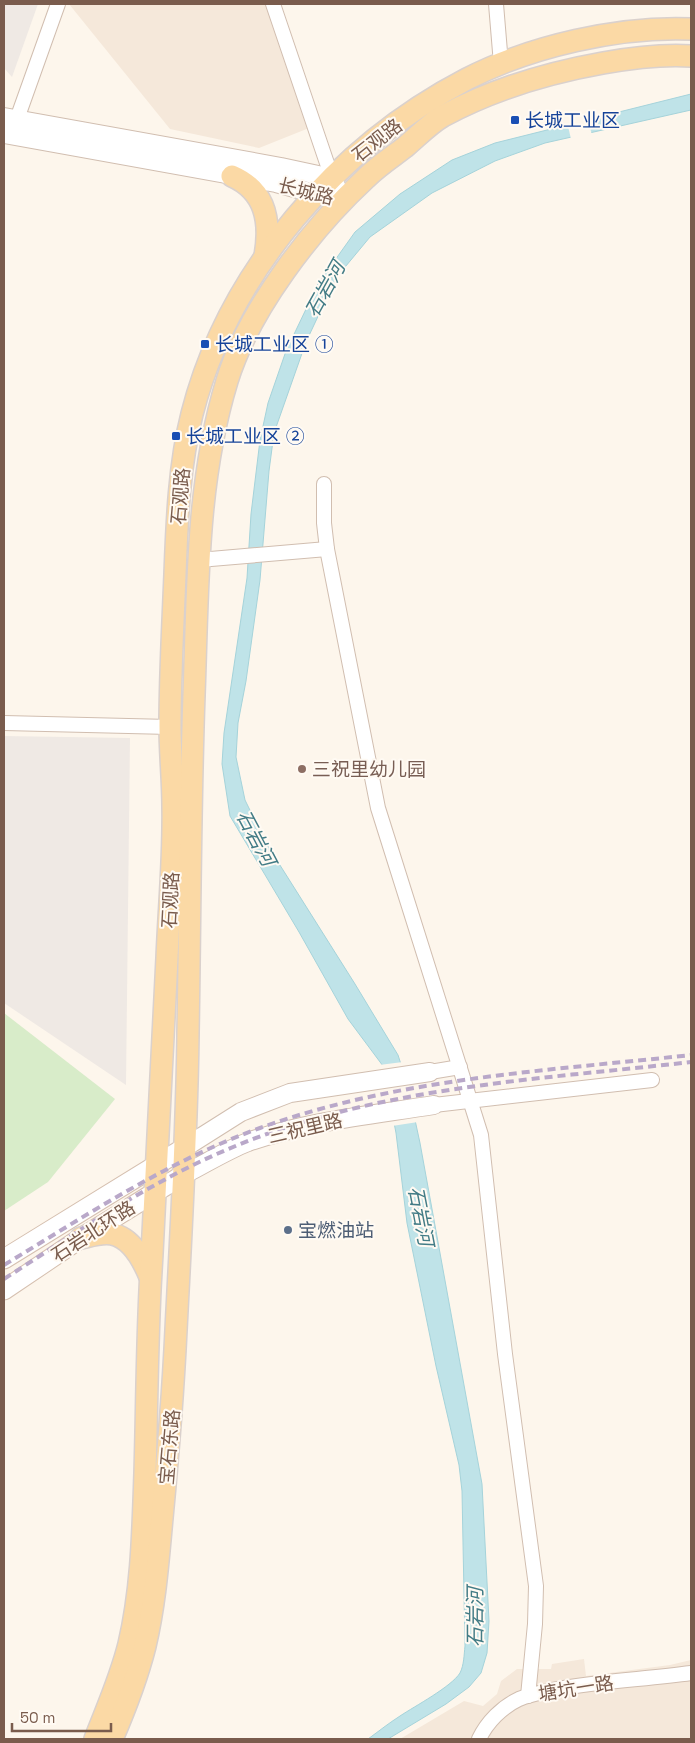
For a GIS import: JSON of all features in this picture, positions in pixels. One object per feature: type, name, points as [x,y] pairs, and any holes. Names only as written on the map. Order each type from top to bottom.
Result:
[{"type":"main road","name":"石观路","points":[[157,1166],[174,812],[170,727],[177,526],[183,466],[191,415],[209,361],[229,317],[246,285],[265,256],[317,194],[354,157],[427,102],[469,78],[515,58],[624,31],[691,29]]},
{"type":"main road","name":"石观路","points":[[184,1148],[188,1037],[190,812],[200,520],[206,469],[214,427],[229,374],[251,326],[275,285],[307,242],[343,201],[369,174],[438,118],[522,82],[565,70],[631,58],[691,56]]},
{"type":"main road","points":[[232,176],[250,186],[262,204],[268,231],[265,256]]},
{"type":"main road","name":"石岩北环路","points":[[4,1259],[184,1148]]},
{"type":"main road","name":"宝石东路","points":[[112,1739],[132,1691],[156,1590],[171,1424],[184,1148]]},
{"type":"main road","name":"宝石东路","points":[[95,1739],[116,1686],[129,1642],[138,1584],[143,1523],[150,1277],[157,1166]]},
{"type":"main road","name":"石岩北环路","points":[[4,1290],[81,1238],[184,1175]]},
{"type":"main road","points":[[81,1238],[103,1234],[113,1234],[122,1238],[141,1258],[150,1277]]},
{"type":"street","points":[[10,127],[58,4]]},
{"type":"street","points":[[273,4],[332,178]]},
{"type":"street","points":[[496,4],[501,64]]},
{"type":"street","name":"长城路","points":[[10,127],[232,176],[276,183],[343,201]]},
{"type":"street","name":"长城路","points":[[10,127],[273,165],[332,178],[343,201]]},
{"type":"street","points":[[324,484],[324,523],[327,549],[378,808],[481,1135],[505,1354],[536,1586],[535,1624],[528,1696]]},
{"type":"street","points":[[199,560],[327,549]]},
{"type":"street","points":[[4,723],[170,727]]},
{"type":"street","points":[[424,1073],[460,1067]]},
{"type":"street","name":"三祝里路","points":[[184,1148],[241,1112],[267,1101],[299,1092],[424,1073]]},
{"type":"street","points":[[429,1106],[652,1080]]},
{"type":"street","name":"三祝里路","points":[[184,1175],[238,1146],[270,1135],[296,1128],[429,1106]]},
{"type":"street","name":"塘坑一路","points":[[479,1739],[493,1719],[507,1707],[528,1696],[578,1685],[691,1673]]},
{"type":"shaded area","points":[[4,4],[38,4],[12,77],[4,68]]},
{"type":"shaded area","points":[[69,4],[273,4],[314,126],[259,148],[170,129]]},
{"type":"shaded area","points":[[4,736],[130,738],[126,1085],[4,1003]]},
{"type":"shaded area","points":[[584,1659],[586,1676],[670,1665],[691,1660],[691,1739],[400,1739],[464,1701],[483,1706],[497,1694],[501,1681],[517,1669],[551,1669],[552,1664]]},
{"type":"green space","points":[[4,1013],[115,1099],[48,1182],[4,1211]]},
{"type":"water","name":"石岩河","points":[[691,94],[691,110],[545,143],[495,161],[432,193],[370,237],[336,278],[306,342],[274,433],[260,580],[246,681],[238,723],[236,757],[245,800],[266,843],[398,1055],[407,1083],[420,1143],[482,1484],[489,1621],[487,1653],[481,1673],[469,1687],[446,1704],[388,1739],[368,1739],[441,1690],[460,1673],[464,1660],[465,1646],[462,1491],[459,1465],[436,1366],[407,1223],[396,1133],[383,1066],[348,1019],[230,816],[222,764],[224,733],[247,578],[251,514],[260,440],[268,403],[286,351],[318,284],[355,232],[400,194],[452,160],[495,143]]},
{"type":"pier","points":[[587,117],[592,135],[571,139],[567,122]]},
{"type":"pier","points":[[403,1062],[410,1082],[418,1122],[392,1126],[379,1065]]},
{"type":"railway","points":[[4,1265],[97,1208],[193,1156],[260,1128],[312,1111],[419,1087],[473,1079],[691,1055]]},
{"type":"railway","points":[[4,1279],[112,1210],[168,1178],[226,1150],[282,1129],[339,1112],[396,1099],[455,1089],[691,1062]]},
{"type":"place","name":"长城工业区","points":[[515,120]]},
{"type":"place","name":"长城工业区 ①","points":[[205,344]]},
{"type":"place","name":"长城工业区 ②","points":[[176,436]]},
{"type":"place","name":"三祝里幼儿园","points":[[302,769]]},
{"type":"place","name":"宝燃油站","points":[[288,1230]]}]
